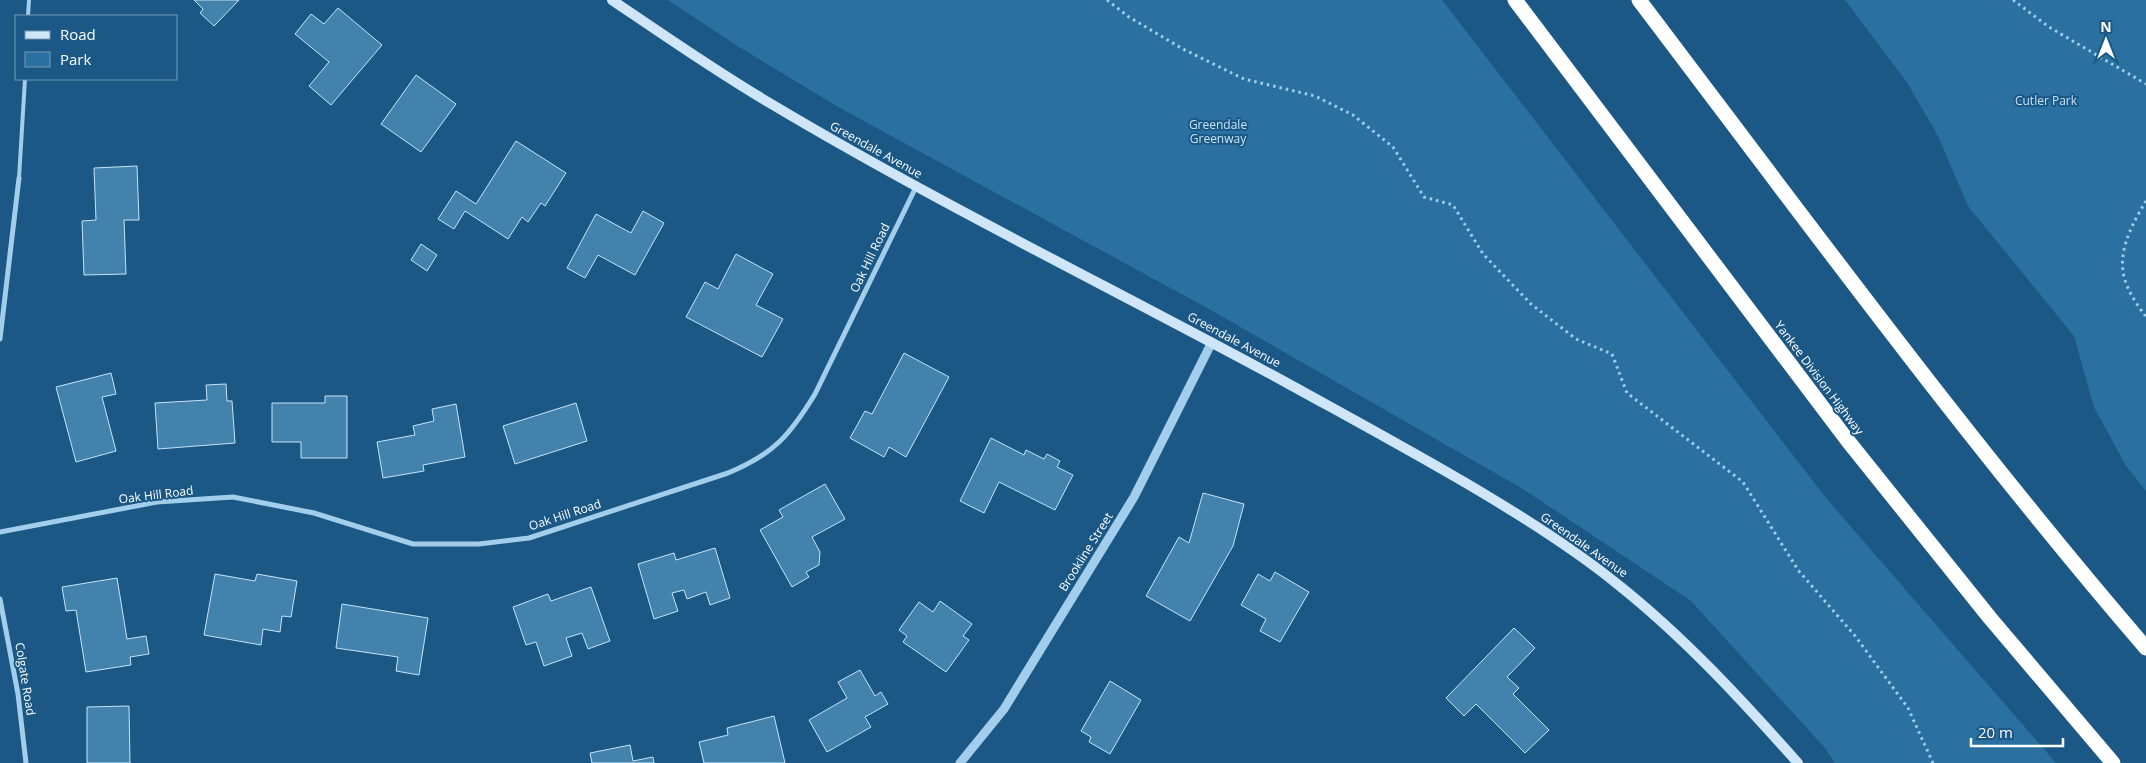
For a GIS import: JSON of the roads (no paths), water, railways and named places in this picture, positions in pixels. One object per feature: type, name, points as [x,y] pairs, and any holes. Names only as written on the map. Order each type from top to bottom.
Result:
[{"type":"highway","name":"Yankee Division Highway","points":[[1515,0],[1854,448],[1990,618],[2113,763]]},
{"type":"highway","points":[[1639,0],[1919,370],[2058,543],[2146,648]]},
{"type":"main road","name":"Greendale Avenue","points":[[612,0],[771,104],[916,186],[1212,342],[1398,444],[1526,520],[1580,555],[1623,588],[1680,638],[1725,683],[1798,763]]},
{"type":"street","points":[[0,339],[19,178]]},
{"type":"street","name":"Oak Hill Road","points":[[0,532],[156,502],[233,497],[314,513],[413,544],[478,544],[529,538],[728,472],[751,463],[769,452],[787,436],[802,416],[815,394],[916,186]]},
{"type":"street","name":"Brookline Street","points":[[960,763],[1004,709],[1134,497],[1212,342]]},
{"type":"street","name":"Colgate Road","points":[[0,599],[18,694],[26,763]]},
{"type":"lane","points":[[28,15],[29,0]]},
{"type":"lane","points":[[19,178],[25,80]]},
{"type":"park label","name":"Cutler Park","points":[[2046,101]]},
{"type":"park label","name":"Greendale Greenway","points":[[1218,132]]}]
